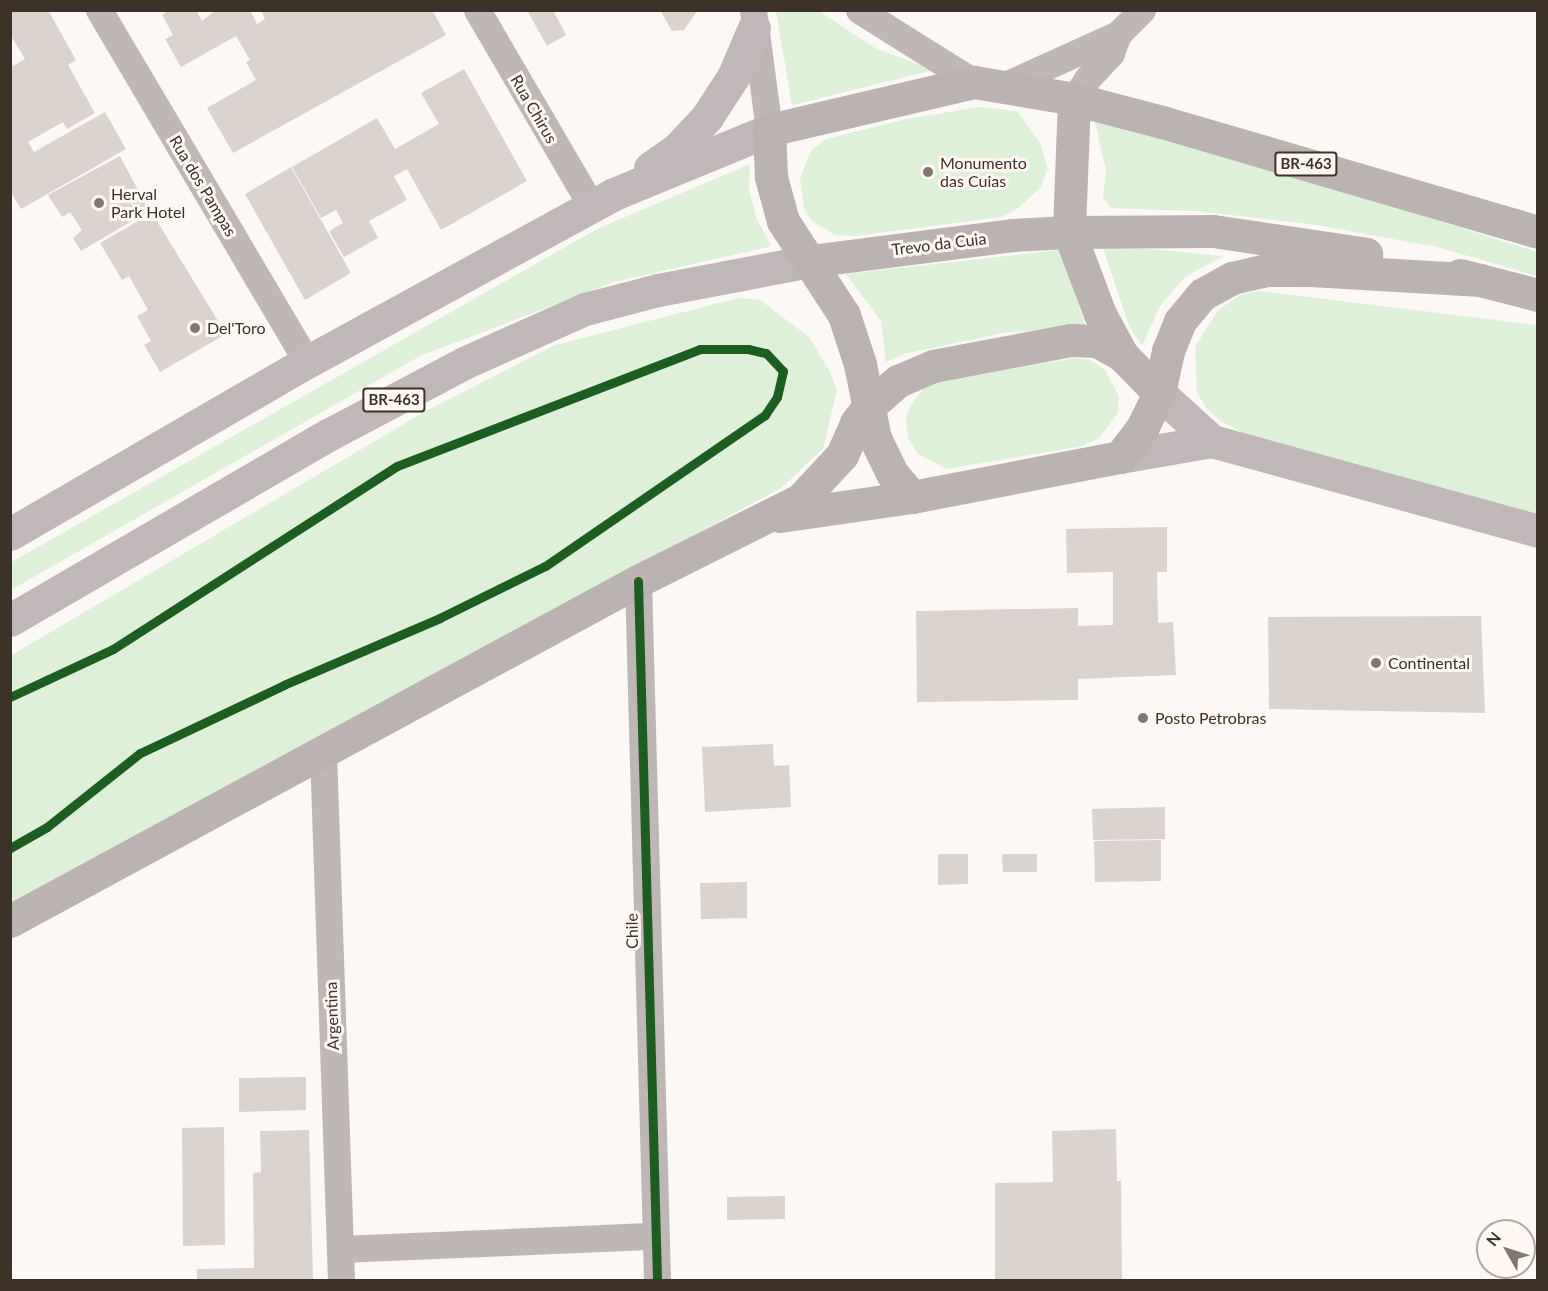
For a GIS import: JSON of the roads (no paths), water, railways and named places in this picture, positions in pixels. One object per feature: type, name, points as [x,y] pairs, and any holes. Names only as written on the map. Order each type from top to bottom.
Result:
[{"type":"highway","name":"BR-463","points":[[769,130],[988,84],[1074,99],[1538,232]]},
{"type":"highway","points":[[988,84],[1038,109],[1070,145]]},
{"type":"highway","points":[[1074,99],[1070,145],[1069,232],[1100,314],[1122,355],[1159,393]]},
{"type":"highway","points":[[769,130],[771,177],[783,221],[844,315],[875,438],[892,473],[912,497]]},
{"type":"highway","points":[[1012,235],[1045,217],[1069,195]]},
{"type":"highway","name":"BR-463","points":[[1069,232],[1213,231],[1369,255],[1538,295]]},
{"type":"highway","name":"Trevo da Cuia","points":[[810,261],[1012,235],[1069,232]]},
{"type":"highway","points":[[766,518],[912,497],[1120,457],[1143,426],[1159,393],[1168,351],[1180,321],[1203,294],[1232,278],[1266,270],[1311,270],[1481,280]]},
{"type":"highway","points":[[10,921],[638,581],[800,500],[828,473],[868,407],[898,381],[933,366],[1045,342],[1097,341],[1122,355]]},
{"type":"main road","points":[[603,200],[677,149],[707,117],[733,77],[754,19]]},
{"type":"main road","name":"BR-463","points":[[10,534],[307,362],[603,200],[769,130]]},
{"type":"main road","name":"BR-463","points":[[10,620],[330,434],[464,363],[585,309],[658,290],[810,261]]},
{"type":"main road","points":[[1159,393],[1212,441]]},
{"type":"main road","points":[[1120,457],[1212,441],[1538,531]]},
{"type":"street","name":"Rua dos Pampas","points":[[99,10],[307,362]]},
{"type":"street","name":"Rua Chirus","points":[[477,10],[603,200]]},
{"type":"street","points":[[859,10],[988,84],[1118,33],[1142,10]]},
{"type":"street","points":[[754,19],[769,130]]},
{"type":"street","points":[[1074,99],[1087,79],[1111,53],[1118,33]]},
{"type":"street","name":"Chile","points":[[638,581],[657,1281]]},
{"type":"street","name":"Argentina","points":[[323,752],[341,1281]]},
{"type":"street","points":[[340,1249],[655,1236]]},
{"type":"place","name":"Monumento das Cuias","points":[[928,172]]},
{"type":"place","name":"Herval Park Hotel","points":[[99,203]]},
{"type":"place","name":"Del'Toro","points":[[195,328]]},
{"type":"place","name":"Continental","points":[[1376,663]]},
{"type":"place","name":"Posto Petrobras","points":[[1143,718]]}]
